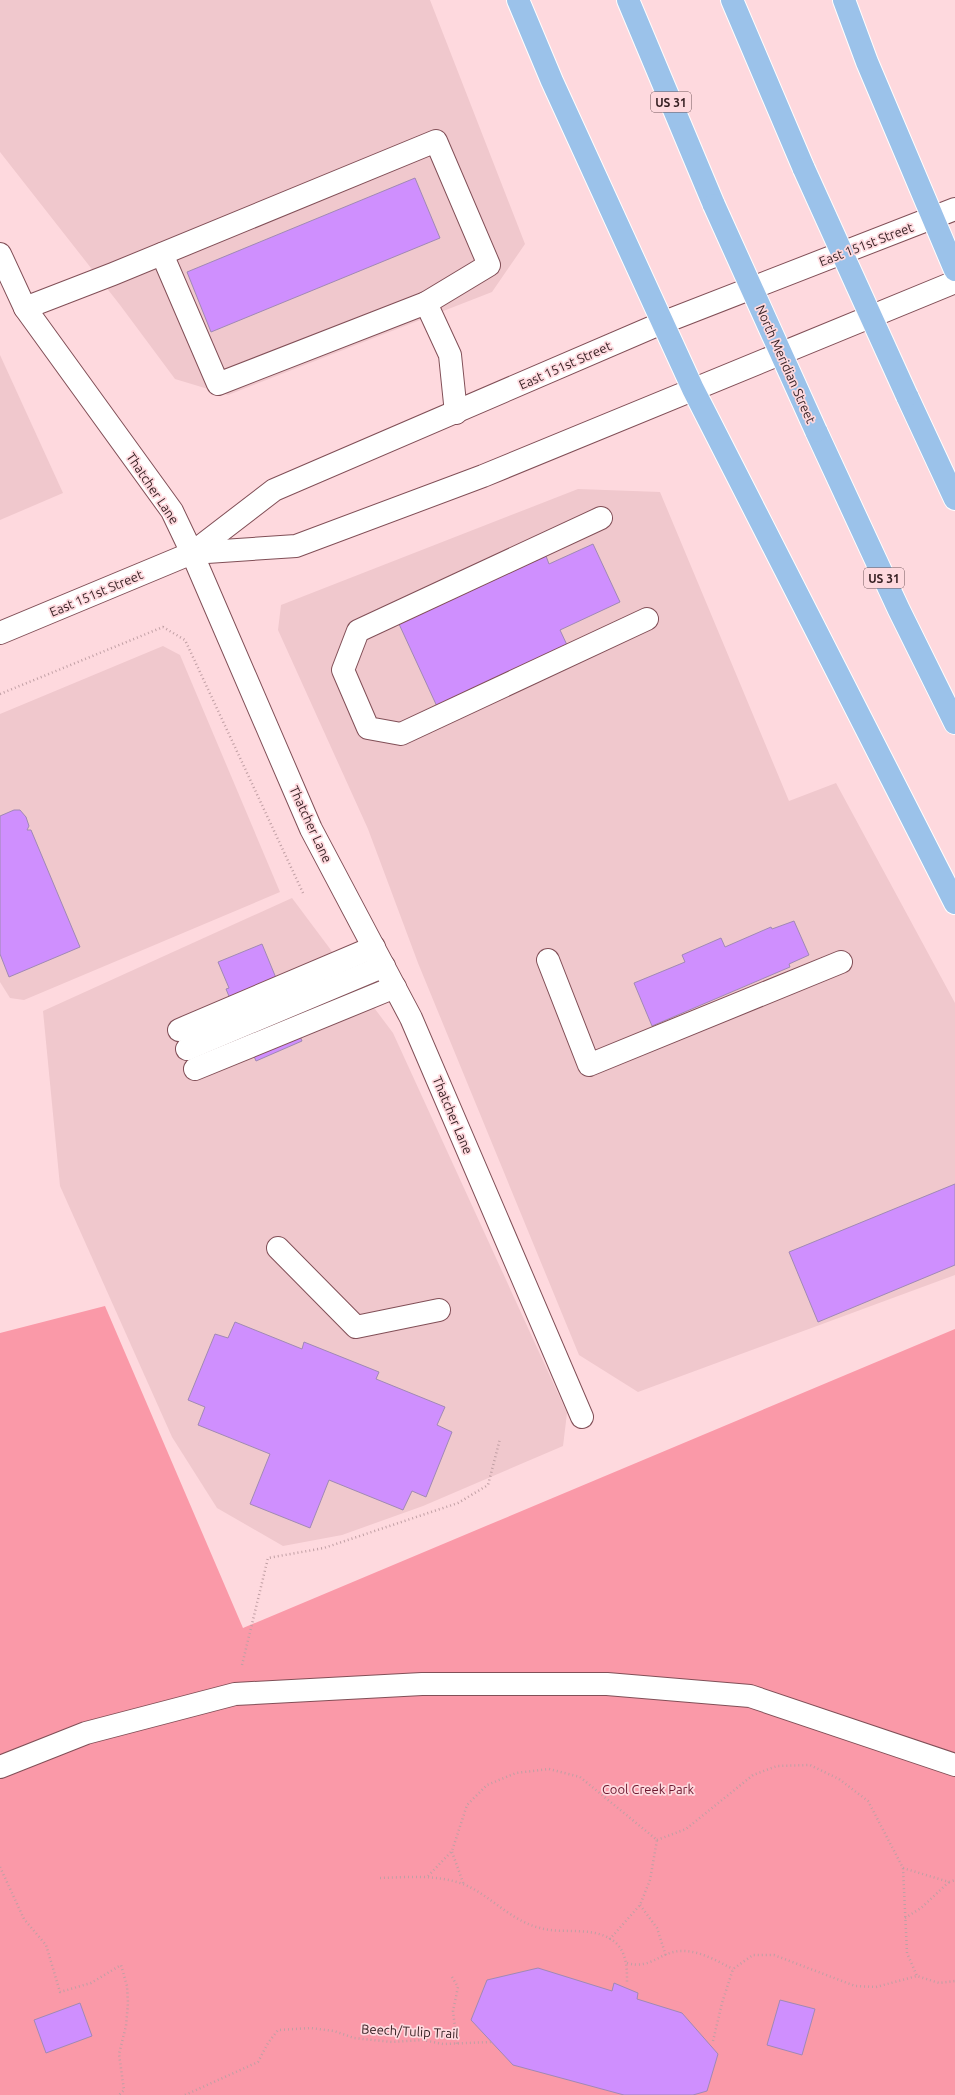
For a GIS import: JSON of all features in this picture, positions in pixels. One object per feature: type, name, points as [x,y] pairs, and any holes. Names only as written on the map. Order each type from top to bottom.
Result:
[{"type":"highway","points":[[518,0],[552,81],[693,389],[955,903]]},
{"type":"highway","name":"North Meridian Street","points":[[628,0],[714,205],[816,431],[899,610],[955,723]]},
{"type":"highway","points":[[732,0],[804,169],[955,500]]},
{"type":"highway","points":[[844,0],[867,62],[955,270]]},
{"type":"street","points":[[25,308],[162,254],[436,140],[489,265],[426,303],[218,384],[162,254]]},
{"type":"street","name":"East 151st Street","points":[[0,633],[192,553],[274,490],[456,413],[662,323],[955,209]]},
{"type":"street","name":"Thatcher Lane","points":[[0,254],[25,308],[172,511],[192,553],[311,829],[395,986],[414,1025],[582,1418]]},
{"type":"street","name":"East 151st Street","points":[[192,553],[296,546],[483,476],[955,282]]},
{"type":"street","points":[[426,303],[450,355],[456,413]]},
{"type":"street","points":[[601,518],[358,631],[343,670],[368,728],[401,734],[647,619]]},
{"type":"street","points":[[374,947],[183,1039],[384,966]]},
{"type":"street","points":[[548,960],[589,1065],[841,962]]},
{"type":"street","points":[[195,1069],[395,986]]},
{"type":"street","points":[[278,1248],[356,1327],[439,1310]]},
{"type":"street","points":[[0,1767],[86,1733],[235,1694],[422,1684],[607,1684],[750,1696],[955,1765]]},
{"type":"path","points":[[0,694],[164,627],[185,640],[303,893]]},
{"type":"path","points":[[235,1694],[268,1558],[324,1548],[458,1503],[488,1485],[500,1439]]},
{"type":"path","points":[[657,1840],[686,1828],[753,1775],[777,1766],[810,1765],[839,1779],[868,1801],[903,1868],[907,1953],[918,1976]]},
{"type":"path","points":[[428,1876],[452,1851],[467,1805],[487,1785],[516,1773],[549,1769],[580,1777],[657,1840]]},
{"type":"path","points":[[609,1940],[640,1905],[650,1880],[657,1840]]},
{"type":"path","points":[[452,1851],[464,1885]]},
{"type":"path","points":[[0,1867],[24,1919],[46,1945],[60,1992],[91,1983],[121,1965],[127,1986],[128,2002],[126,2026],[119,2054],[125,2095]]},
{"type":"path","points":[[903,1868],[949,1882]]},
{"type":"path","points":[[380,1878],[428,1876],[464,1885],[477,1891],[507,1912],[540,1928],[599,1933],[617,1945],[627,1963],[627,1982]]},
{"type":"path","points":[[905,1918],[921,1908],[949,1882],[955,1880]]},
{"type":"path","points":[[640,1905],[657,1928],[666,1956]]},
{"type":"path","points":[[627,1963],[638,1966],[679,1951],[696,1952],[733,1969]]},
{"type":"path","points":[[713,2041],[722,2003],[733,1969],[753,1955],[774,1956],[856,1986],[876,1987],[918,1976],[939,1982],[955,1981]]},
{"type":"path","points":[[452,1977],[458,1987],[453,2011],[458,2044]]},
{"type":"path","name":"Beech/Tulip Trail","points":[[185,2095],[258,2062],[268,2043],[278,2030],[311,2028],[334,2031],[354,2038],[370,2041],[392,2042],[423,2040],[443,2044],[492,2042]]},
{"type":"path","points":[[119,2095],[124,2090]]},
{"type":"shaded area","points":[[0,0],[430,0],[525,244],[492,292],[228,395],[175,379],[120,305],[0,152]]},
{"type":"shaded area","points":[[0,355],[63,493],[0,520]]},
{"type":"shaded area","points":[[578,489],[660,492],[789,801],[836,783],[955,1003],[955,1275],[638,1392],[579,1355],[418,963],[368,829],[278,630],[281,605]]},
{"type":"shaded area","points":[[163,646],[180,655],[280,892],[24,1000],[10,998],[0,982],[0,714]]},
{"type":"shaded area","points":[[292,898],[393,1033],[567,1413],[563,1446],[423,1506],[342,1535],[283,1546],[217,1508],[172,1437],[60,1186],[43,1011]]},
{"type":"green space","name":"Cool Creek Park","points":[[105,1306],[243,1628],[955,1329],[955,2095],[0,2095],[0,1333]]},
{"type":"building","points":[[415,178],[440,238],[211,332],[187,272]]},
{"type":"building","points":[[593,544],[620,602],[560,630],[567,645],[440,713],[399,624],[546,556],[549,564]]},
{"type":"building","points":[[14,810],[20,810],[26,817],[29,826],[27,830],[31,830],[80,947],[9,977],[0,954],[0,816]]},
{"type":"building","points":[[794,921],[809,955],[789,964],[790,967],[652,1026],[634,983],[685,962],[682,955],[721,938],[725,947],[771,927],[772,929]]},
{"type":"building","points":[[262,944],[302,1041],[256,1061],[226,989],[229,988],[218,962]]},
{"type":"building","points":[[955,1184],[955,1265],[818,1322],[789,1252]]},
{"type":"building","points":[[235,1322],[302,1349],[304,1342],[379,1372],[376,1379],[445,1407],[437,1425],[452,1432],[426,1497],[412,1491],[403,1510],[329,1480],[310,1528],[250,1504],[270,1454],[198,1425],[205,1407],[188,1400],[215,1334],[228,1338]]},
{"type":"building","points":[[538,1968],[612,1991],[614,1983],[638,1993],[637,1999],[682,2013],[718,2054],[707,2091],[693,2095],[624,2095],[513,2065],[471,2020],[487,1980]]},
{"type":"building","points":[[780,2000],[815,2009],[802,2055],[767,2045]]},
{"type":"building","points":[[80,2003],[92,2036],[46,2053],[34,2020]]}]
